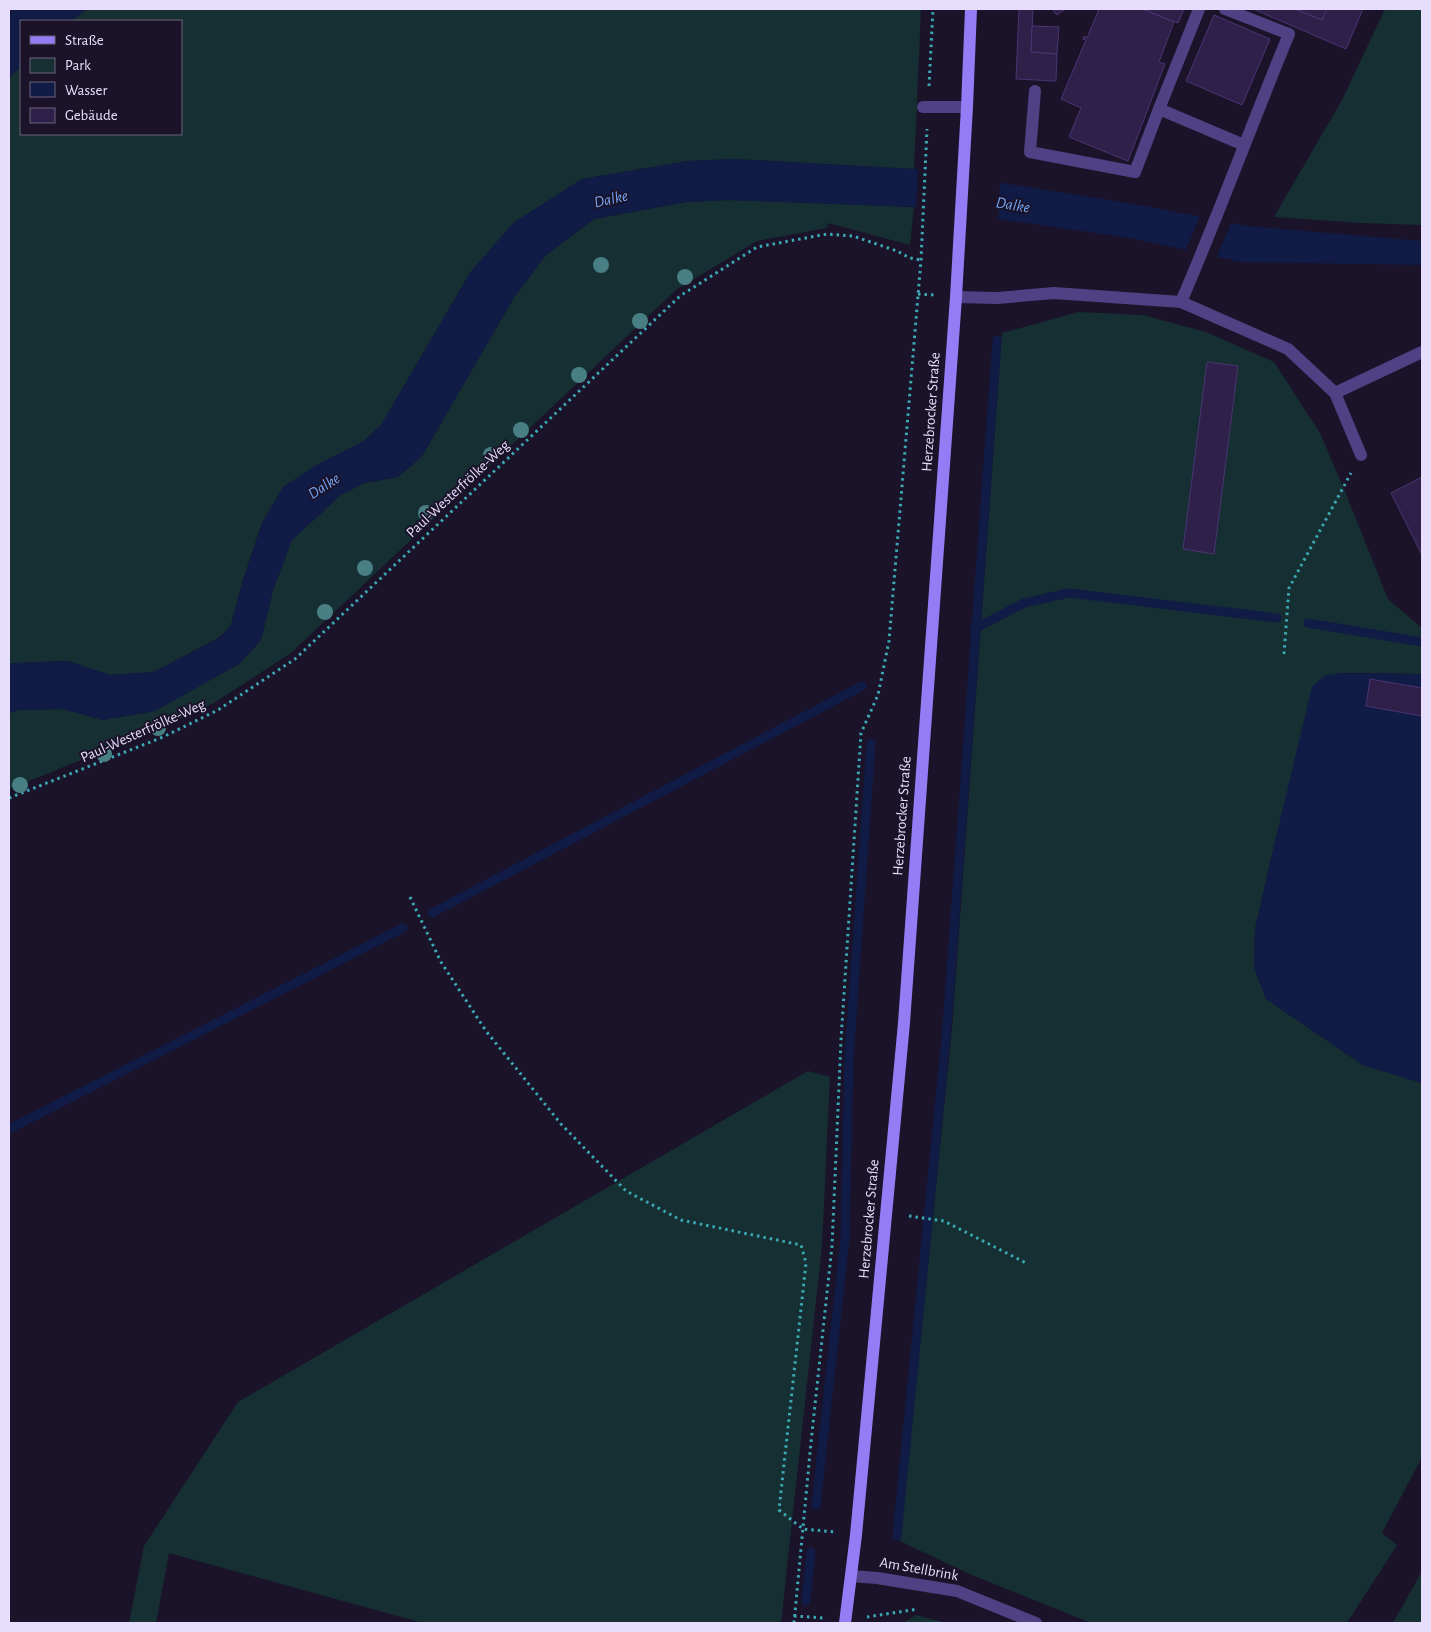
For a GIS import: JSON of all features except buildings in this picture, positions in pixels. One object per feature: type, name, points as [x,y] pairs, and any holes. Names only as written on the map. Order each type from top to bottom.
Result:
[{"type":"main road","name":"Herzebrocker Straße","points":[[846,1623],[904,1023],[956,297],[971,9]]},
{"type":"street","points":[[1034,91],[1030,152],[1135,172],[1158,109],[1200,9]]},
{"type":"street","points":[[1181,302],[1289,34],[1225,9]]},
{"type":"street","points":[[926,107],[967,106]]},
{"type":"street","points":[[1158,109],[1244,145]]},
{"type":"street","points":[[956,297],[997,298],[1054,293],[1181,302],[1288,349],[1335,392],[1361,455]]},
{"type":"street","points":[[1335,392],[1422,352]]},
{"type":"street","name":"Am Stellbrink","points":[[851,1576],[877,1578],[957,1591],[1036,1623]]},
{"type":"path","points":[[794,1623],[832,1246],[840,1040],[861,733],[878,695],[889,641],[921,260],[927,135],[926,107],[933,9]]},
{"type":"path","name":"Paul-Westerfrölke-Weg","points":[[9,798],[163,737],[218,710],[295,659],[680,296],[758,247],[827,234],[853,236],[897,251],[910,258],[921,260]]},
{"type":"path","points":[[918,294],[932,295]]},
{"type":"path","points":[[1284,654],[1290,588],[1361,455]]},
{"type":"path","points":[[410,897],[441,962],[486,1031],[561,1124],[626,1191],[681,1220],[801,1244],[806,1263],[779,1510],[803,1529],[856,1535]]},
{"type":"path","points":[[886,1213],[944,1221],[1028,1264]]},
{"type":"path","points":[[878,1616],[921,1608]]},
{"type":"green space","points":[[87,9],[921,9],[914,169],[733,159],[688,161],[582,179],[514,223],[470,273],[381,425],[364,441],[283,487],[262,523],[243,580],[231,625],[220,637],[154,672],[110,675],[67,661],[9,664],[9,78],[20,67],[20,135],[182,135],[182,20],[72,20]]},
{"type":"green space","points":[[1385,9],[1422,9],[1422,225],[1274,217],[1342,100]]},
{"type":"green space","points":[[728,200],[914,207],[910,245],[828,223],[827,228],[757,241],[676,290],[291,653],[214,703],[161,728],[9,789],[9,713],[19,710],[63,709],[103,720],[154,711],[239,664],[261,640],[273,590],[292,540],[340,495],[364,483],[398,477],[422,456],[513,299],[546,255],[594,219],[686,202]]},
{"type":"green space","points":[[1078,312],[1143,315],[1206,332],[1274,362],[1320,433],[1388,599],[1422,628],[1422,674],[1342,673],[1277,833],[1255,929],[1254,967],[1266,999],[1363,1065],[1422,1083],[1422,1457],[1382,1533],[1397,1545],[1347,1623],[1091,1623],[967,1573],[900,1541],[952,1029],[1002,333]]},
{"type":"green space","points":[[808,1071],[830,1077],[822,1246],[781,1623],[423,1623],[169,1553],[156,1623],[129,1623],[144,1546],[238,1402]]},
{"type":"green space","points":[[1422,1571],[1422,1623],[1393,1623]]},
{"type":"green space","points":[[916,1615],[947,1623],[903,1623]]},
{"type":"water","points":[[15,9],[87,9],[72,20],[20,20],[20,67],[9,78],[9,14]]},
{"type":"water","name":"Dalke","points":[[733,159],[914,169],[1140,205],[1247,226],[1422,241],[1422,265],[1241,262],[1131,238],[914,207],[728,200],[686,202],[594,219],[546,255],[513,299],[422,456],[398,477],[364,483],[341,495],[292,540],[273,590],[261,640],[239,664],[155,711],[103,720],[63,709],[19,710],[9,713],[9,664],[67,661],[110,675],[154,672],[221,637],[231,625],[243,580],[262,523],[283,487],[318,464],[364,441],[381,425],[470,273],[513,223],[582,179],[688,161]]},
{"type":"water","points":[[1342,673],[1422,674],[1422,1083],[1363,1065],[1266,999],[1254,967],[1255,929],[1312,687],[1324,676]]},
{"type":"pier","points":[[918,168],[1000,181],[998,223],[916,210]]},
{"type":"pier","points":[[1201,214],[1232,221],[1216,259],[1185,252]]},
{"type":"waterway","points":[[897,1536],[947,1027],[997,340]]},
{"type":"waterway","points":[[974,629],[1024,603],[1069,593],[1277,618]]},
{"type":"waterway","points":[[1308,623],[1422,642]]},
{"type":"waterway","points":[[432,913],[862,686]]},
{"type":"waterway","points":[[816,1505],[845,1239],[849,1059],[871,743]]},
{"type":"waterway","points":[[9,1129],[403,928]]},
{"type":"waterway","points":[[806,1601],[811,1552]]}]
